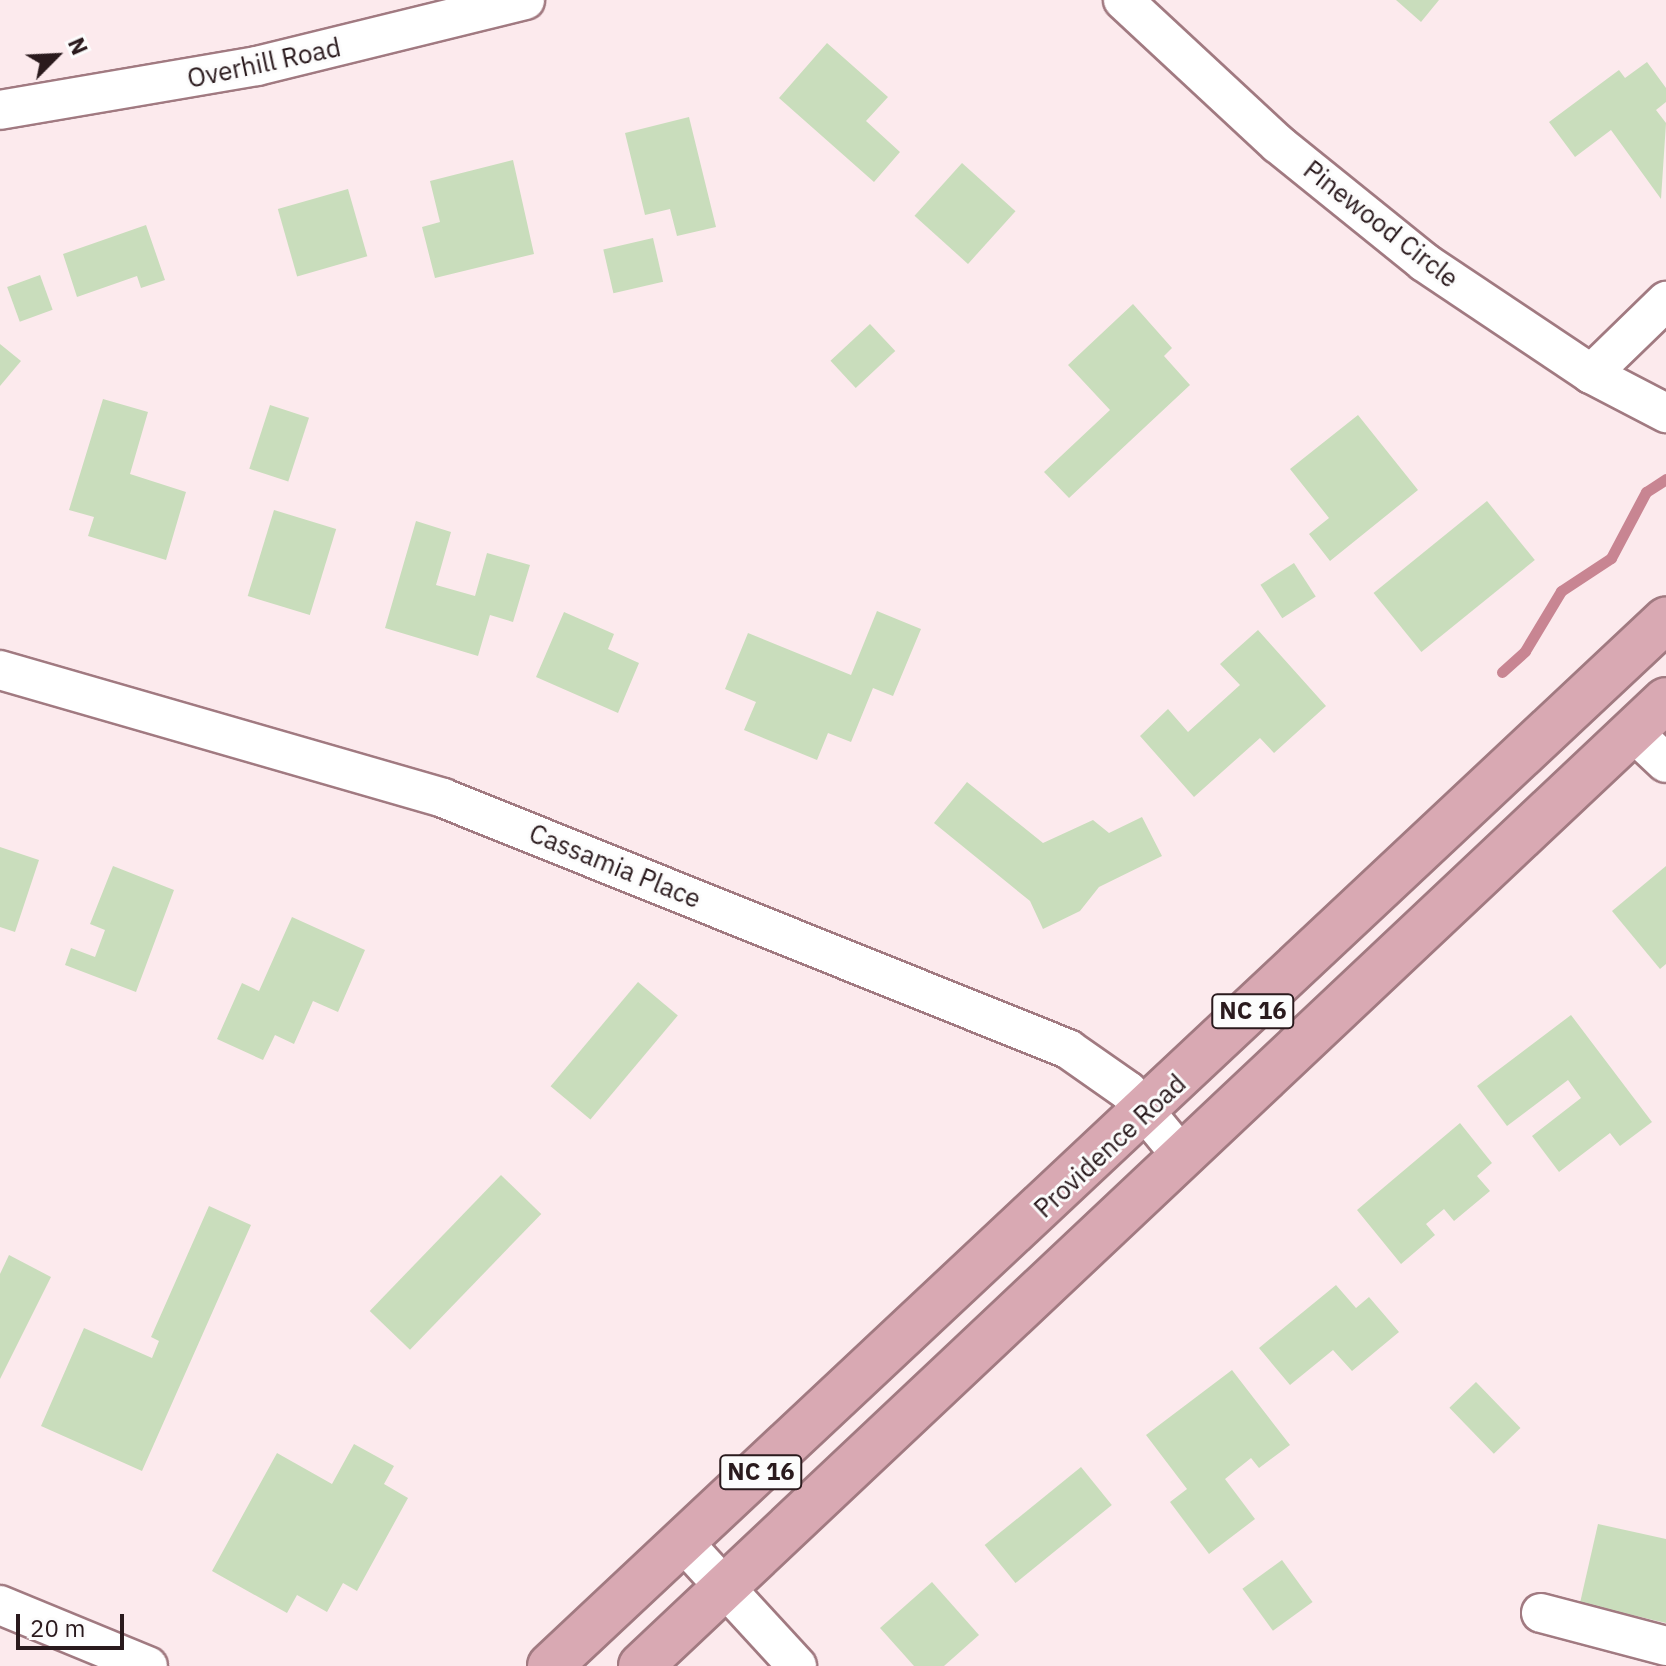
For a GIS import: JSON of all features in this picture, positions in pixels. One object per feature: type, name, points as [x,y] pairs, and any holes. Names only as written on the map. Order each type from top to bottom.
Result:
[{"type":"main road","name":"Providence Road","points":[[550,1666],[1148,1111],[1666,620]]},
{"type":"main road","name":"NC 16","points":[[641,1666],[726,1590],[1181,1155],[1666,700]]},
{"type":"street","name":"Overhill Road","points":[[0,110],[257,66],[525,0]]},
{"type":"street","name":"Pinewood Circle","points":[[1123,0],[1278,144],[1414,254],[1591,374],[1666,413]]},
{"type":"street","points":[[1591,374],[1666,301]]},
{"type":"street","name":"Cassamia Place","points":[[0,670],[443,798],[540,834],[1068,1049],[1148,1111],[1181,1155]]},
{"type":"street","points":[[1633,732],[1666,763]]},
{"type":"street","points":[[684,1543],[797,1666]]},
{"type":"street","points":[[0,1605],[148,1666]]},
{"type":"street","points":[[1541,1613],[1666,1646]]},
{"type":"building","points":[[1396,0],[1439,0],[1421,22]]},
{"type":"building","points":[[827,43],[888,97],[866,121],[900,152],[874,182],[779,98]]},
{"type":"building","points":[[1647,62],[1666,88],[1666,102],[1656,110],[1666,123],[1661,199],[1611,130],[1575,157],[1549,122],[1619,70],[1625,78]]},
{"type":"building","points":[[689,117],[716,227],[677,236],[670,209],[645,215],[625,133]]},
{"type":"building","points":[[513,160],[534,254],[435,278],[422,227],[440,222],[430,181]]},
{"type":"building","points":[[962,163],[1016,211],[968,264],[914,216]]},
{"type":"building","points":[[348,189],[367,256],[297,276],[278,209]]},
{"type":"building","points":[[146,225],[165,280],[141,288],[137,276],[77,297],[63,254]]},
{"type":"building","points":[[653,238],[663,282],[613,293],[603,249]]},
{"type":"building","points":[[40,275],[53,310],[20,322],[7,287]]},
{"type":"building","points":[[1133,304],[1172,348],[1164,356],[1190,385],[1069,498],[1044,472],[1110,410],[1068,365]]},
{"type":"building","points":[[870,324],[895,351],[856,388],[831,361]]},
{"type":"building","points":[[0,344],[21,361],[0,386]]},
{"type":"building","points":[[103,399],[148,412],[130,474],[186,492],[166,560],[88,536],[94,517],[69,510]]},
{"type":"building","points":[[270,405],[309,418],[288,481],[249,469]]},
{"type":"building","points":[[1358,415],[1418,490],[1330,561],[1309,534],[1329,518],[1290,469]]},
{"type":"building","points":[[1487,501],[1535,560],[1421,652],[1374,593]]},
{"type":"building","points":[[274,510],[336,529],[310,615],[248,596]]},
{"type":"building","points":[[416,521],[451,532],[436,585],[475,596],[487,553],[530,565],[513,622],[490,615],[478,656],[385,628]]},
{"type":"building","points":[[1294,563],[1316,597],[1282,618],[1260,585]]},
{"type":"building","points":[[877,611],[921,629],[893,696],[873,688],[851,742],[828,733],[817,760],[744,730],[756,702],[725,689],[748,633],[851,675]]},
{"type":"building","points":[[564,612],[614,634],[608,649],[639,663],[618,713],[536,677]]},
{"type":"building","points":[[1258,630],[1326,706],[1274,753],[1260,738],[1194,797],[1140,736],[1168,709],[1188,732],[1240,685],[1220,664]]},
{"type":"building","points":[[967,782],[1043,843],[1093,820],[1109,833],[1142,817],[1162,856],[1099,887],[1080,911],[1043,929],[1030,901],[934,823]]},
{"type":"building","points":[[0,847],[39,860],[15,932],[0,927]]},
{"type":"building","points":[[113,866],[174,890],[136,992],[65,965],[71,948],[95,957],[105,930],[90,924]]},
{"type":"building","points":[[1666,866],[1666,964],[1660,969],[1612,911]]},
{"type":"building","points":[[292,917],[365,950],[338,1012],[313,1001],[294,1044],[275,1035],[263,1060],[217,1039],[242,983],[259,991]]},
{"type":"building","points":[[638,982],[678,1015],[590,1120],[551,1086]]},
{"type":"building","points":[[1571,1015],[1652,1122],[1620,1146],[1610,1133],[1559,1172],[1532,1136],[1581,1098],[1568,1080],[1507,1126],[1477,1086]]},
{"type":"building","points":[[1460,1123],[1492,1163],[1477,1176],[1490,1191],[1454,1221],[1444,1209],[1426,1224],[1435,1235],[1401,1264],[1357,1210]]},
{"type":"building","points":[[501,1175],[541,1214],[410,1350],[370,1311]]},
{"type":"building","points":[[209,1206],[251,1225],[142,1471],[41,1426],[84,1328],[152,1358],[159,1341],[151,1337]]},
{"type":"building","points":[[9,1255],[51,1277],[0,1379],[0,1274]]},
{"type":"building","points":[[1336,1285],[1356,1308],[1369,1297],[1399,1332],[1352,1371],[1333,1350],[1290,1385],[1259,1348]]},
{"type":"building","points":[[1232,1370],[1290,1445],[1259,1468],[1251,1458],[1225,1479],[1255,1519],[1209,1554],[1170,1502],[1187,1489],[1146,1435]]},
{"type":"building","points":[[1476,1382],[1520,1428],[1494,1454],[1449,1408]]},
{"type":"building","points":[[354,1444],[394,1466],[384,1484],[408,1498],[357,1591],[343,1583],[327,1612],[297,1595],[287,1613],[212,1571],[277,1453],[332,1484]]},
{"type":"building","points":[[1081,1467],[1112,1505],[1015,1583],[985,1545]]},
{"type":"building","points":[[1598,1524],[1666,1539],[1666,1623],[1580,1603]]},
{"type":"building","points":[[1282,1560],[1313,1602],[1273,1631],[1242,1589]]},
{"type":"building","points":[[932,1582],[979,1635],[944,1666],[914,1666],[880,1628]]},
{"type":"waterway","points":[[1502,672],[1525,651],[1561,591],[1611,558],[1646,492],[1666,479]]}]
